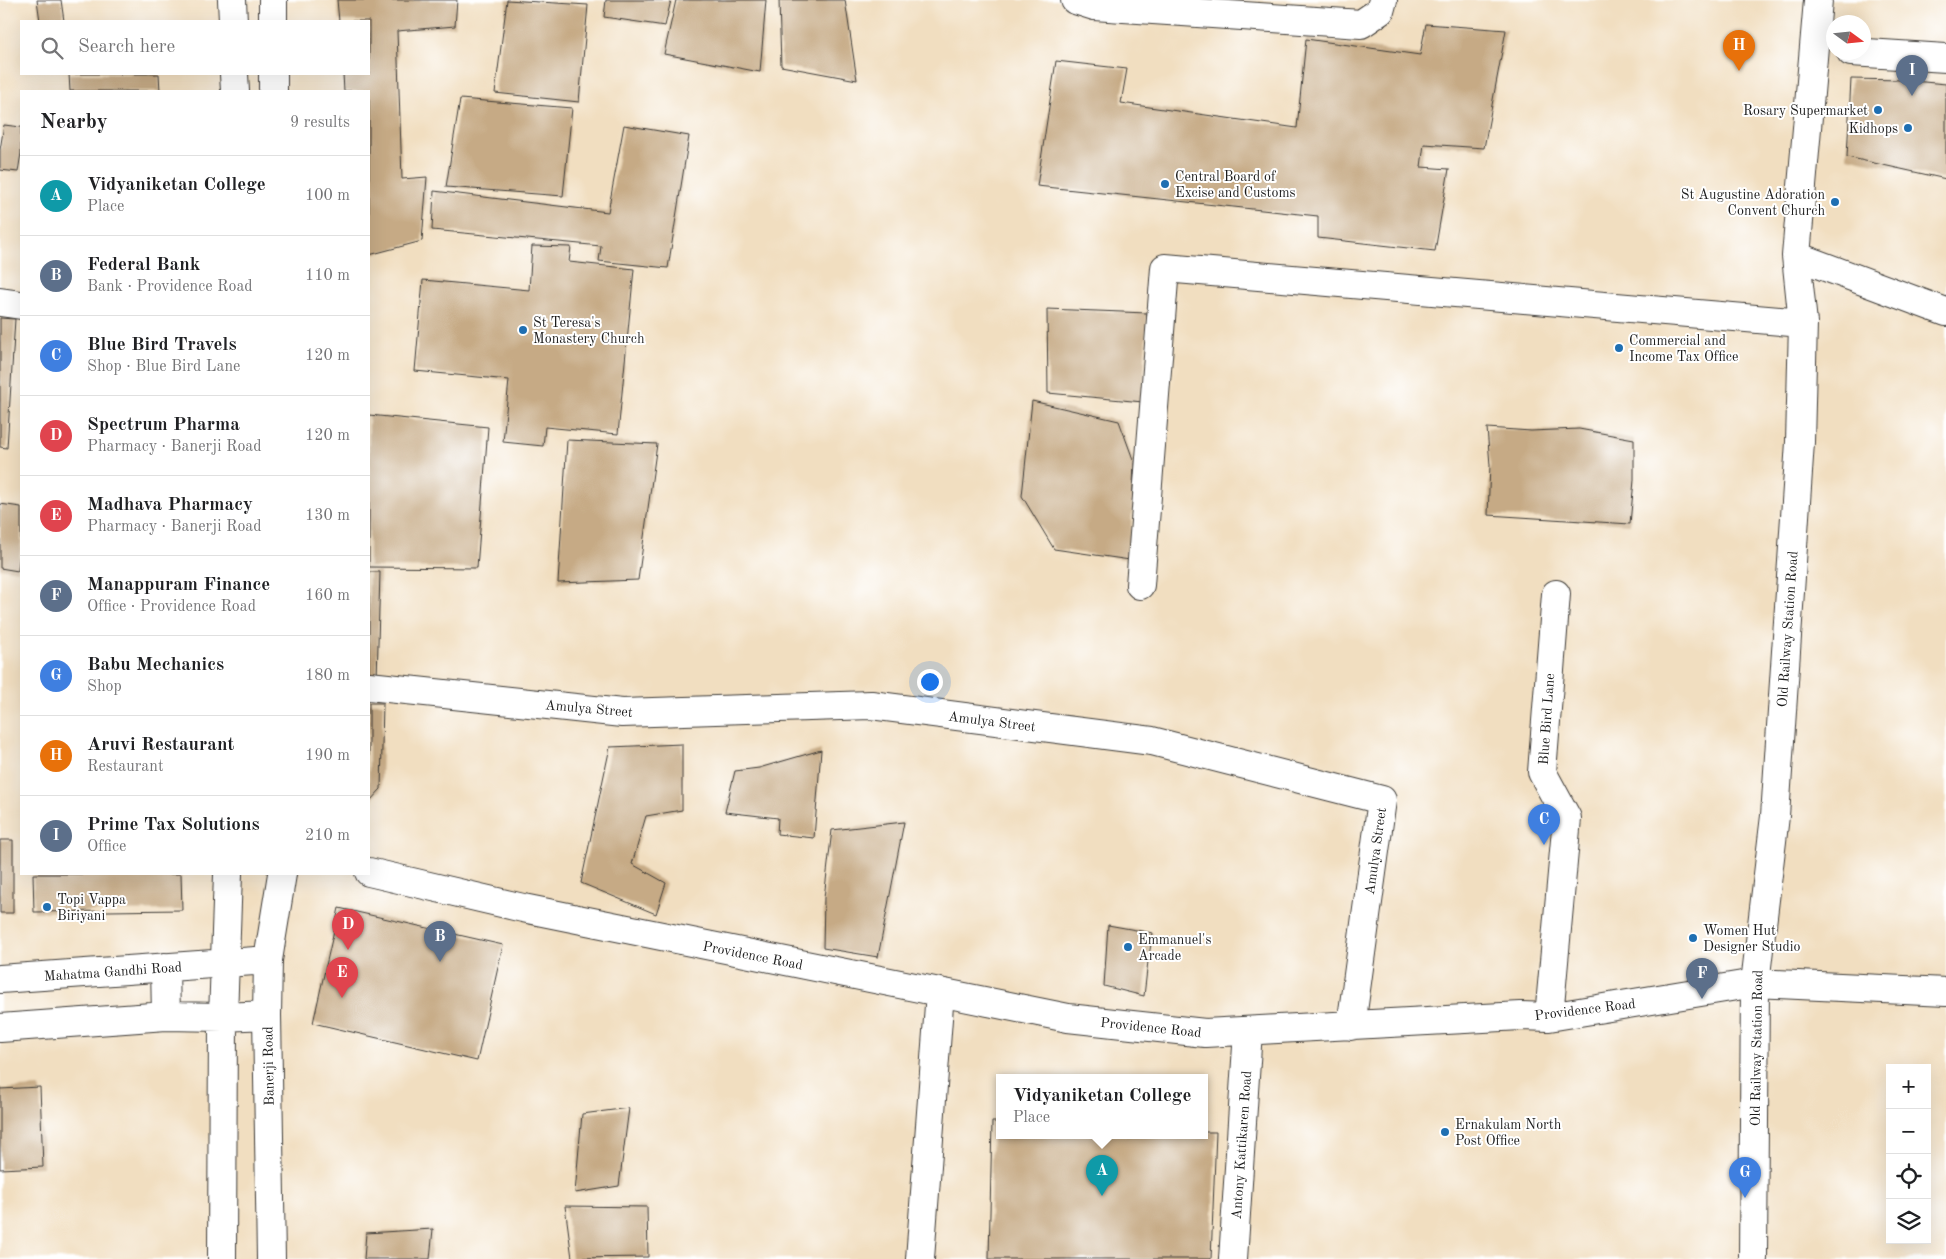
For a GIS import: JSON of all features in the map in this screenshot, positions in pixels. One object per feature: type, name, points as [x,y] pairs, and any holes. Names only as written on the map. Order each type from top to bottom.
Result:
[{"type":"street","points":[[232,0],[233,20]]},
{"type":"street","points":[[272,0],[273,20]]},
{"type":"street","points":[[1074,0],[1094,6],[1361,24],[1380,11],[1383,0]]},
{"type":"street","name":"Old Railway Station Road","points":[[1753,1259],[1755,983],[1775,816],[1800,442],[1803,323],[1796,256],[1824,51],[1816,0]]},
{"type":"street","points":[[1871,53],[1946,58]]},
{"type":"street","points":[[234,75],[235,90]]},
{"type":"street","points":[[273,75],[273,90]]},
{"type":"street","points":[[1796,256],[1946,312]]},
{"type":"street","points":[[1140,585],[1165,268],[1803,323]]},
{"type":"street","points":[[0,302],[20,305]]},
{"type":"street","name":"Blue Bird Lane","points":[[1549,1016],[1566,818],[1542,772],[1556,594]]},
{"type":"street","name":"Amulya Street","points":[[370,686],[622,713],[871,705],[1152,741],[1382,800],[1351,1026]]},
{"type":"street","name":"Providence Road","points":[[370,872],[523,908],[1068,1018],[1205,1033],[1549,1016],[1755,983],[1946,992]]},
{"type":"street","points":[[222,1259],[223,1017],[228,875]]},
{"type":"street","name":"Banerji Road","points":[[271,1259],[267,1015],[268,960],[282,875]]},
{"type":"street","name":"Mahatma Gandhi Road","points":[[0,979],[268,960]]},
{"type":"street","points":[[165,967],[166,1016]]},
{"type":"street","points":[[920,1259],[940,992]]},
{"type":"street","points":[[0,1028],[166,1016],[223,1017],[267,1015]]},
{"type":"street","name":"Antony Kattikaren Road","points":[[1233,1259],[1248,1031]]},
{"type":"building","points":[[37,0],[61,0],[64,20],[40,20]]},
{"type":"building","points":[[337,0],[457,0],[455,26],[397,31],[402,179],[427,177],[422,241],[370,255],[370,90],[344,90],[343,75],[370,75],[370,20],[339,20]]},
{"type":"building","points":[[507,0],[588,5],[579,102],[495,93]]},
{"type":"building","points":[[606,0],[671,0],[665,26],[604,17]]},
{"type":"building","points":[[676,0],[766,0],[760,72],[664,54]]},
{"type":"building","points":[[779,0],[845,0],[857,80],[781,66]]},
{"type":"building","points":[[1426,24],[1506,30],[1484,148],[1424,144],[1421,167],[1449,169],[1435,251],[1318,238],[1318,216],[1037,186],[1056,61],[1127,69],[1121,103],[1297,128],[1306,39],[1420,55]]},
{"type":"building","points":[[69,75],[159,75],[160,90],[70,90]]},
{"type":"building","points":[[1851,79],[1902,80],[1946,84],[1946,179],[1847,157]]},
{"type":"building","points":[[460,99],[572,108],[563,196],[446,187]]},
{"type":"building","points":[[4,125],[20,127],[18,172],[0,170],[0,150]]},
{"type":"building","points":[[624,125],[689,136],[668,268],[599,261],[601,246],[432,230],[434,191],[608,212]]},
{"type":"building","name":"St Teresa's Monastery Church","points":[[532,246],[571,247],[569,262],[634,269],[618,434],[545,427],[543,446],[503,442],[509,380],[415,371],[423,280],[529,290]]},
{"type":"building","points":[[1047,309],[1147,313],[1143,402],[1048,393]]},
{"type":"building","points":[[0,318],[15,319],[7,448],[0,447]]},
{"type":"building","points":[[1032,401],[1119,421],[1134,462],[1130,560],[1054,549],[1022,496]]},
{"type":"building","points":[[370,415],[488,427],[477,568],[370,567]]},
{"type":"building","points":[[1487,428],[1531,431],[1579,429],[1634,439],[1634,480],[1630,524],[1488,515],[1490,465]]},
{"type":"building","points":[[567,440],[657,444],[638,580],[558,583]]},
{"type":"building","points":[[0,504],[20,507],[18,571],[0,568]]},
{"type":"building","points":[[370,572],[380,572],[377,679],[370,679]]},
{"type":"building","points":[[370,703],[383,703],[381,789],[370,801]]},
{"type":"building","points":[[682,744],[682,810],[646,816],[632,864],[666,883],[656,914],[581,883],[610,747]]},
{"type":"building","points":[[821,750],[814,838],[777,834],[778,818],[725,812],[735,771],[759,768]]},
{"type":"building","points":[[904,822],[878,957],[823,948],[824,898],[832,830]]},
{"type":"building","points":[[0,840],[13,840],[13,913],[0,913]]},
{"type":"building","points":[[33,875],[181,875],[182,910],[34,912]]},
{"type":"building","points":[[339,908],[503,945],[477,1061],[313,1023]]},
{"type":"building","name":"Emmanuel's Arcade","points":[[1108,925],[1153,933],[1144,996],[1104,986]]},
{"type":"building","points":[[40,1087],[43,1167],[0,1169],[0,1089]]},
{"type":"building","points":[[629,1108],[619,1186],[575,1193],[582,1114]]},
{"type":"building","points":[[992,1122],[996,1122],[996,1139],[1208,1139],[1208,1132],[1216,1132],[1211,1259],[989,1259]]},
{"type":"building","points":[[565,1206],[647,1207],[648,1257],[572,1258]]},
{"type":"building","points":[[433,1229],[430,1259],[364,1259],[366,1233]]},
{"type":"place","name":"Aruvi Restaurant","points":[[1739,71]]},
{"type":"place","name":"Prime Tax Solutions","points":[[1912,96]]},
{"type":"place","name":"Rosary Supermarket","points":[[1878,110]]},
{"type":"place","name":"Kidhops","points":[[1908,128]]},
{"type":"place","name":"Central Board of Excise and Customs","points":[[1165,184]]},
{"type":"place","name":"St Augustine Adoration Convent Church","points":[[1835,202]]},
{"type":"place","name":"St Teresa's Monastery Church","points":[[523,330]]},
{"type":"place","name":"Commercial and Income Tax Office","points":[[1619,348]]},
{"type":"place","name":"Blue Bird Travels","points":[[1544,845]]},
{"type":"place","name":"Topi Vappa Biriyani","points":[[47,907]]},
{"type":"place","name":"Women Hut Designer Studio","points":[[1693,938]]},
{"type":"place","name":"Emmanuel's Arcade","points":[[1128,947]]},
{"type":"place","name":"Spectrum Pharma","points":[[348,950]]},
{"type":"place","name":"Federal Bank","points":[[440,962]]},
{"type":"place","name":"Madhava Pharmacy","points":[[342,998]]},
{"type":"place","name":"Manappuram Finance","points":[[1702,999]]},
{"type":"place","name":"Ernakulam North Post Office","points":[[1445,1132]]},
{"type":"place","name":"Vidyaniketan College","points":[[1102,1196]]},
{"type":"place","name":"Babu Mechanics","points":[[1745,1198]]}]
